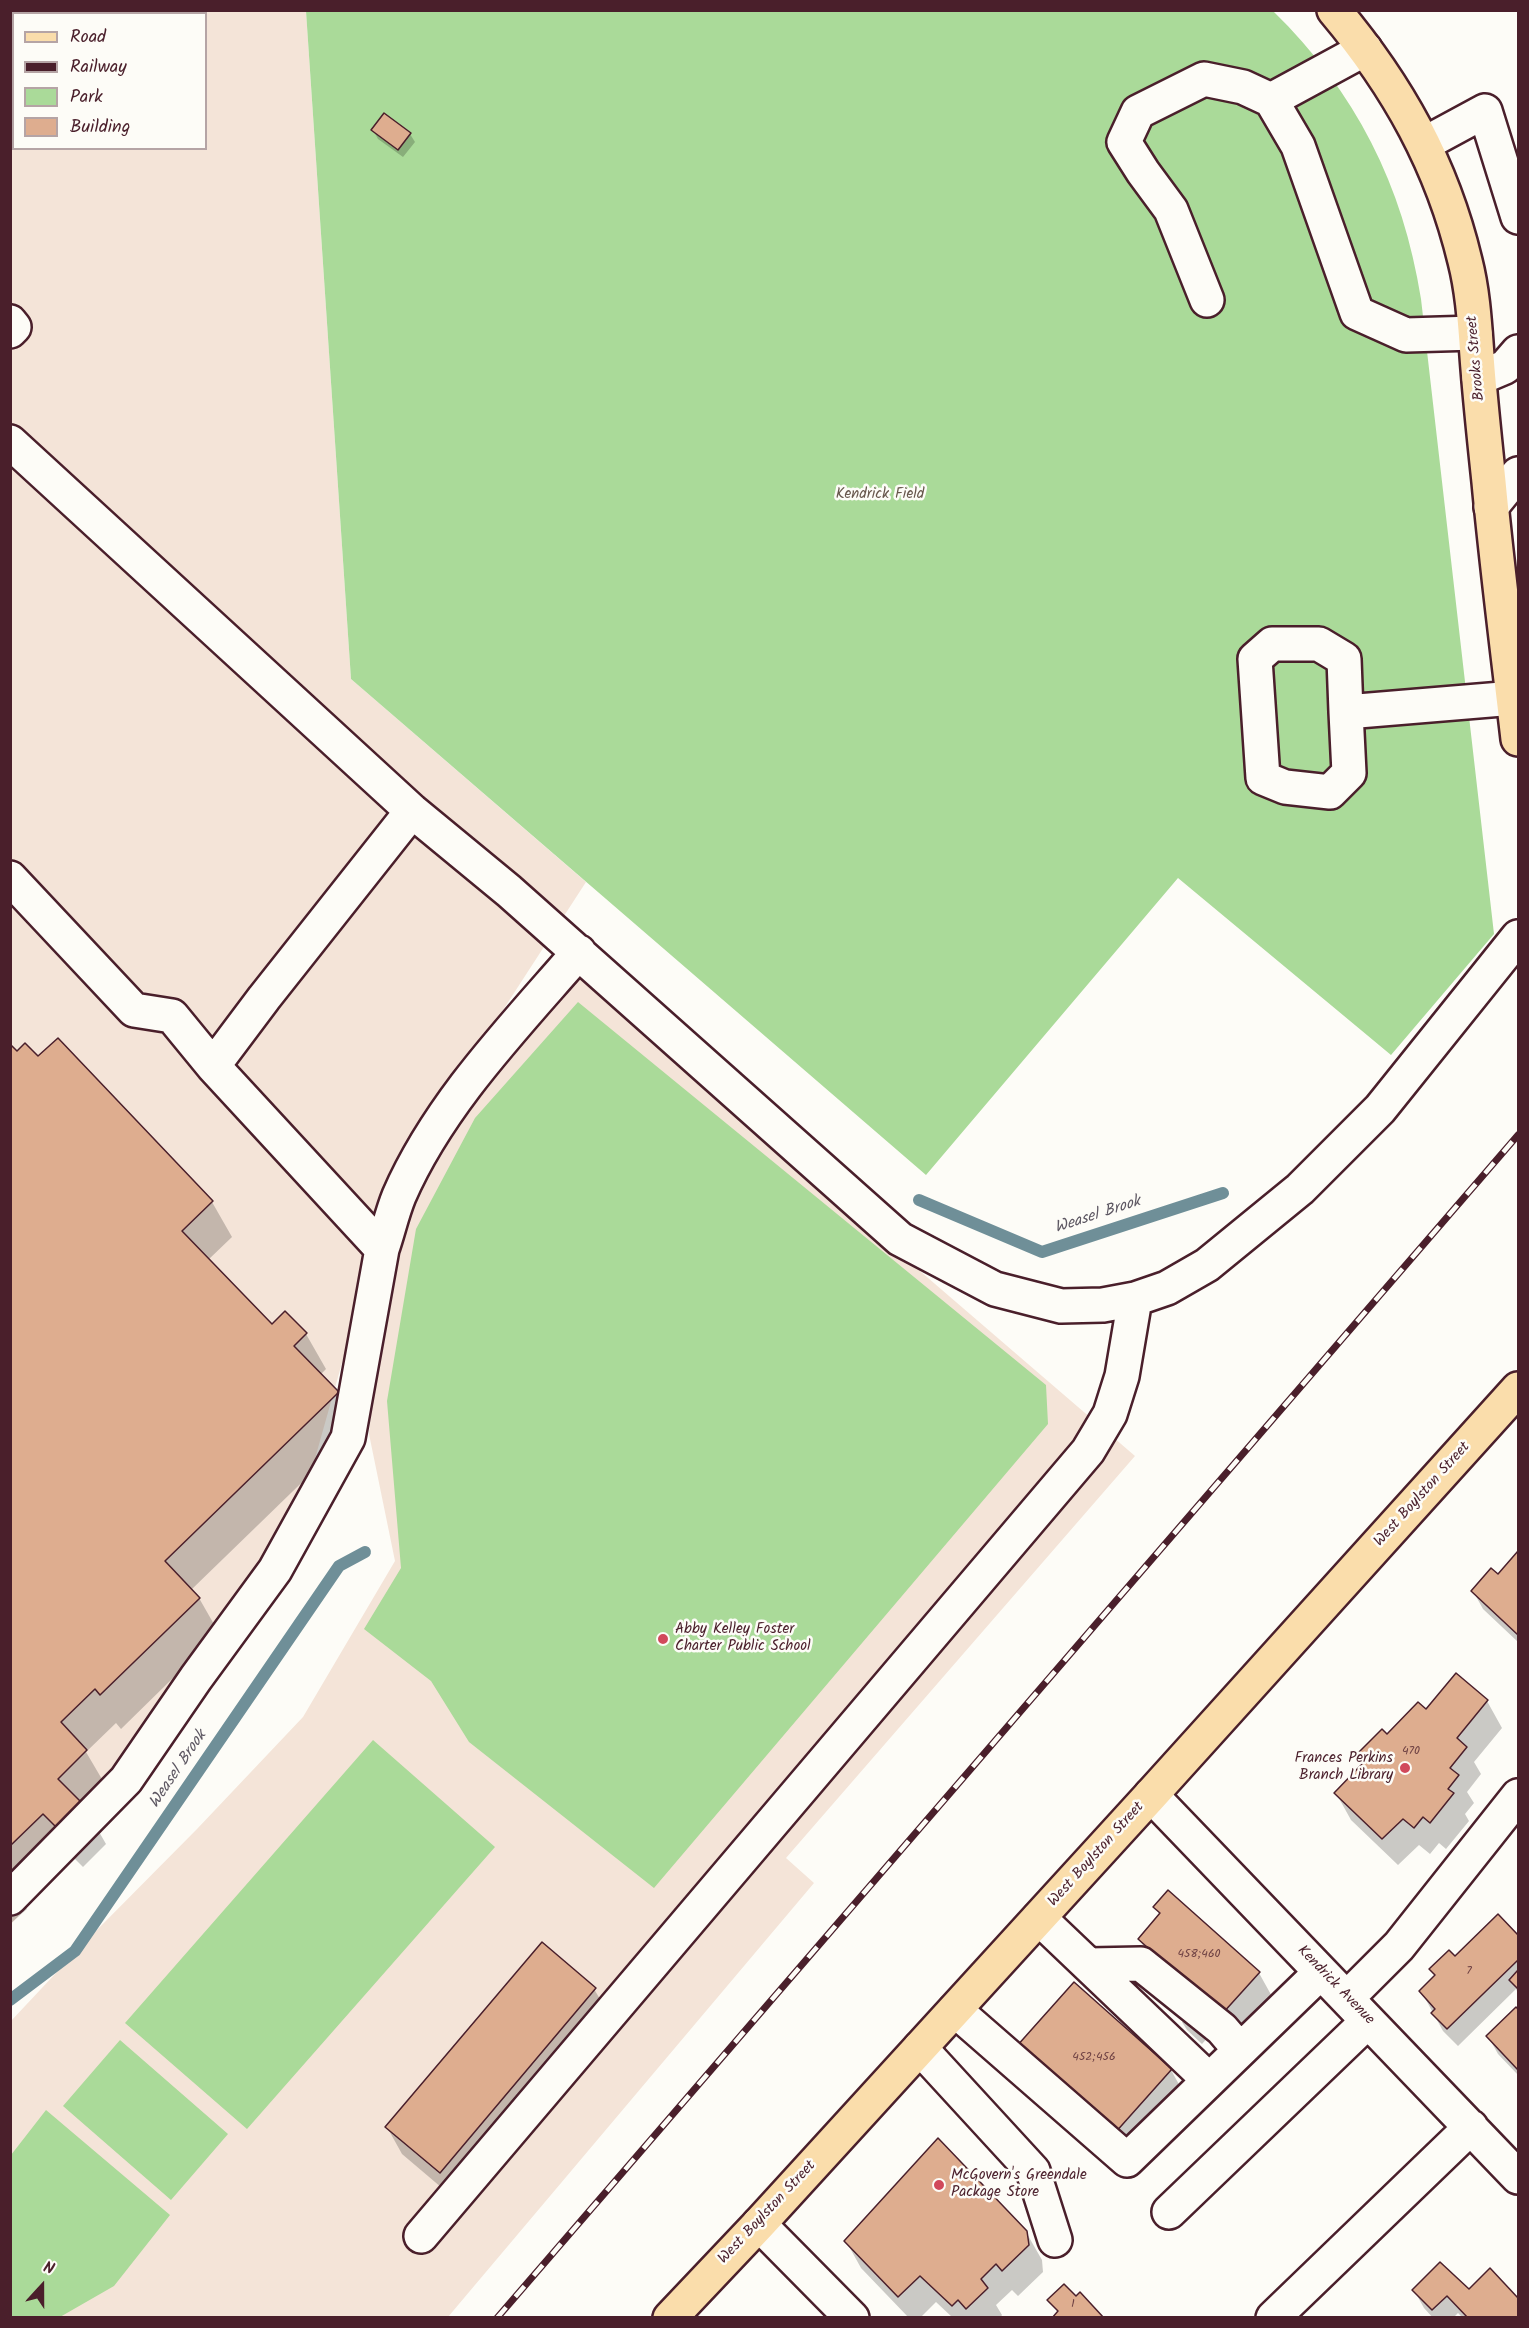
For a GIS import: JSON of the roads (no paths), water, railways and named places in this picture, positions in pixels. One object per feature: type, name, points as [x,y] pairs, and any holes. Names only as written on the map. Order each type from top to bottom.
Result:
[{"type":"main road","name":"Brooks Street","points":[[1334,10],[1384,75],[1424,144],[1452,214],[1466,262],[1518,739]]},
{"type":"main road","name":"West Boylston Street","points":[[670,2318],[956,2010],[1518,1389]]},
{"type":"street","points":[[1271,100],[1365,49]]},
{"type":"street","points":[[1207,300],[1171,210],[1124,142],[1138,112],[1204,79],[1243,87],[1271,100],[1298,146],[1357,313],[1406,335],[1475,333]]},
{"type":"street","points":[[1424,144],[1485,111],[1509,149],[1518,217]]},
{"type":"street","points":[[10,322],[14,327],[10,331]]},
{"type":"street","points":[[1479,378],[1505,367],[1518,352]]},
{"type":"street","points":[[10,442],[412,811],[579,952],[900,1239],[995,1289],[1061,1306],[1103,1305],[1135,1299],[1167,1288],[1207,1266],[1299,1189],[1380,1109],[1518,937]]},
{"type":"street","points":[[1491,507],[1518,474]]},
{"type":"street","points":[[1272,644],[1319,644],[1344,659],[1346,712],[1349,773],[1330,792],[1285,787],[1263,778],[1255,659],[1272,644]]},
{"type":"street","points":[[1346,712],[1514,698]]},
{"type":"street","points":[[213,1066],[412,811]]},
{"type":"street","points":[[10,878],[134,1011],[172,1016],[213,1066],[382,1249]]},
{"type":"street","points":[[10,1898],[126,1780],[196,1678],[275,1570],[348,1438],[382,1249],[399,1196],[435,1130],[478,1069],[579,952]]},
{"type":"street","points":[[421,2236],[1088,1450],[1110,1414],[1122,1376],[1135,1299]]},
{"type":"street","name":"Kendrick Avenue","points":[[1152,1795],[1518,2177]]},
{"type":"street","points":[[1169,2212],[1358,2009],[1399,1946],[1518,1796]]},
{"type":"street","points":[[1039,1918],[1209,2080]]},
{"type":"street","points":[[1089,1965],[1141,1964],[1222,2029],[1240,2050]]},
{"type":"street","points":[[956,2010],[1126,2160],[1321,1972]]},
{"type":"street","points":[[920,2048],[1033,2171],[1055,2240]]},
{"type":"street","points":[[1273,2318],[1471,2127]]},
{"type":"street","points":[[759,2224],[852,2318]]},
{"type":"waterway","name":"Weasel Brook","points":[[919,1200],[1042,1252],[1223,1193]]},
{"type":"waterway","name":"Weasel Brook","points":[[10,2000],[75,1951],[339,1566],[365,1552]]},
{"type":"railway","points":[[497,2318],[1518,1135]]},
{"type":"place","name":"Abby Kelley Foster Charter Public School","points":[[663,1639]]},
{"type":"place","name":"Frances Perkins Branch Library","points":[[1405,1768]]},
{"type":"place","name":"McGovern's Greendale Package Store","points":[[939,2185]]},
{"type":"park label","name":"Kendrick Field","points":[[880,495]]}]
